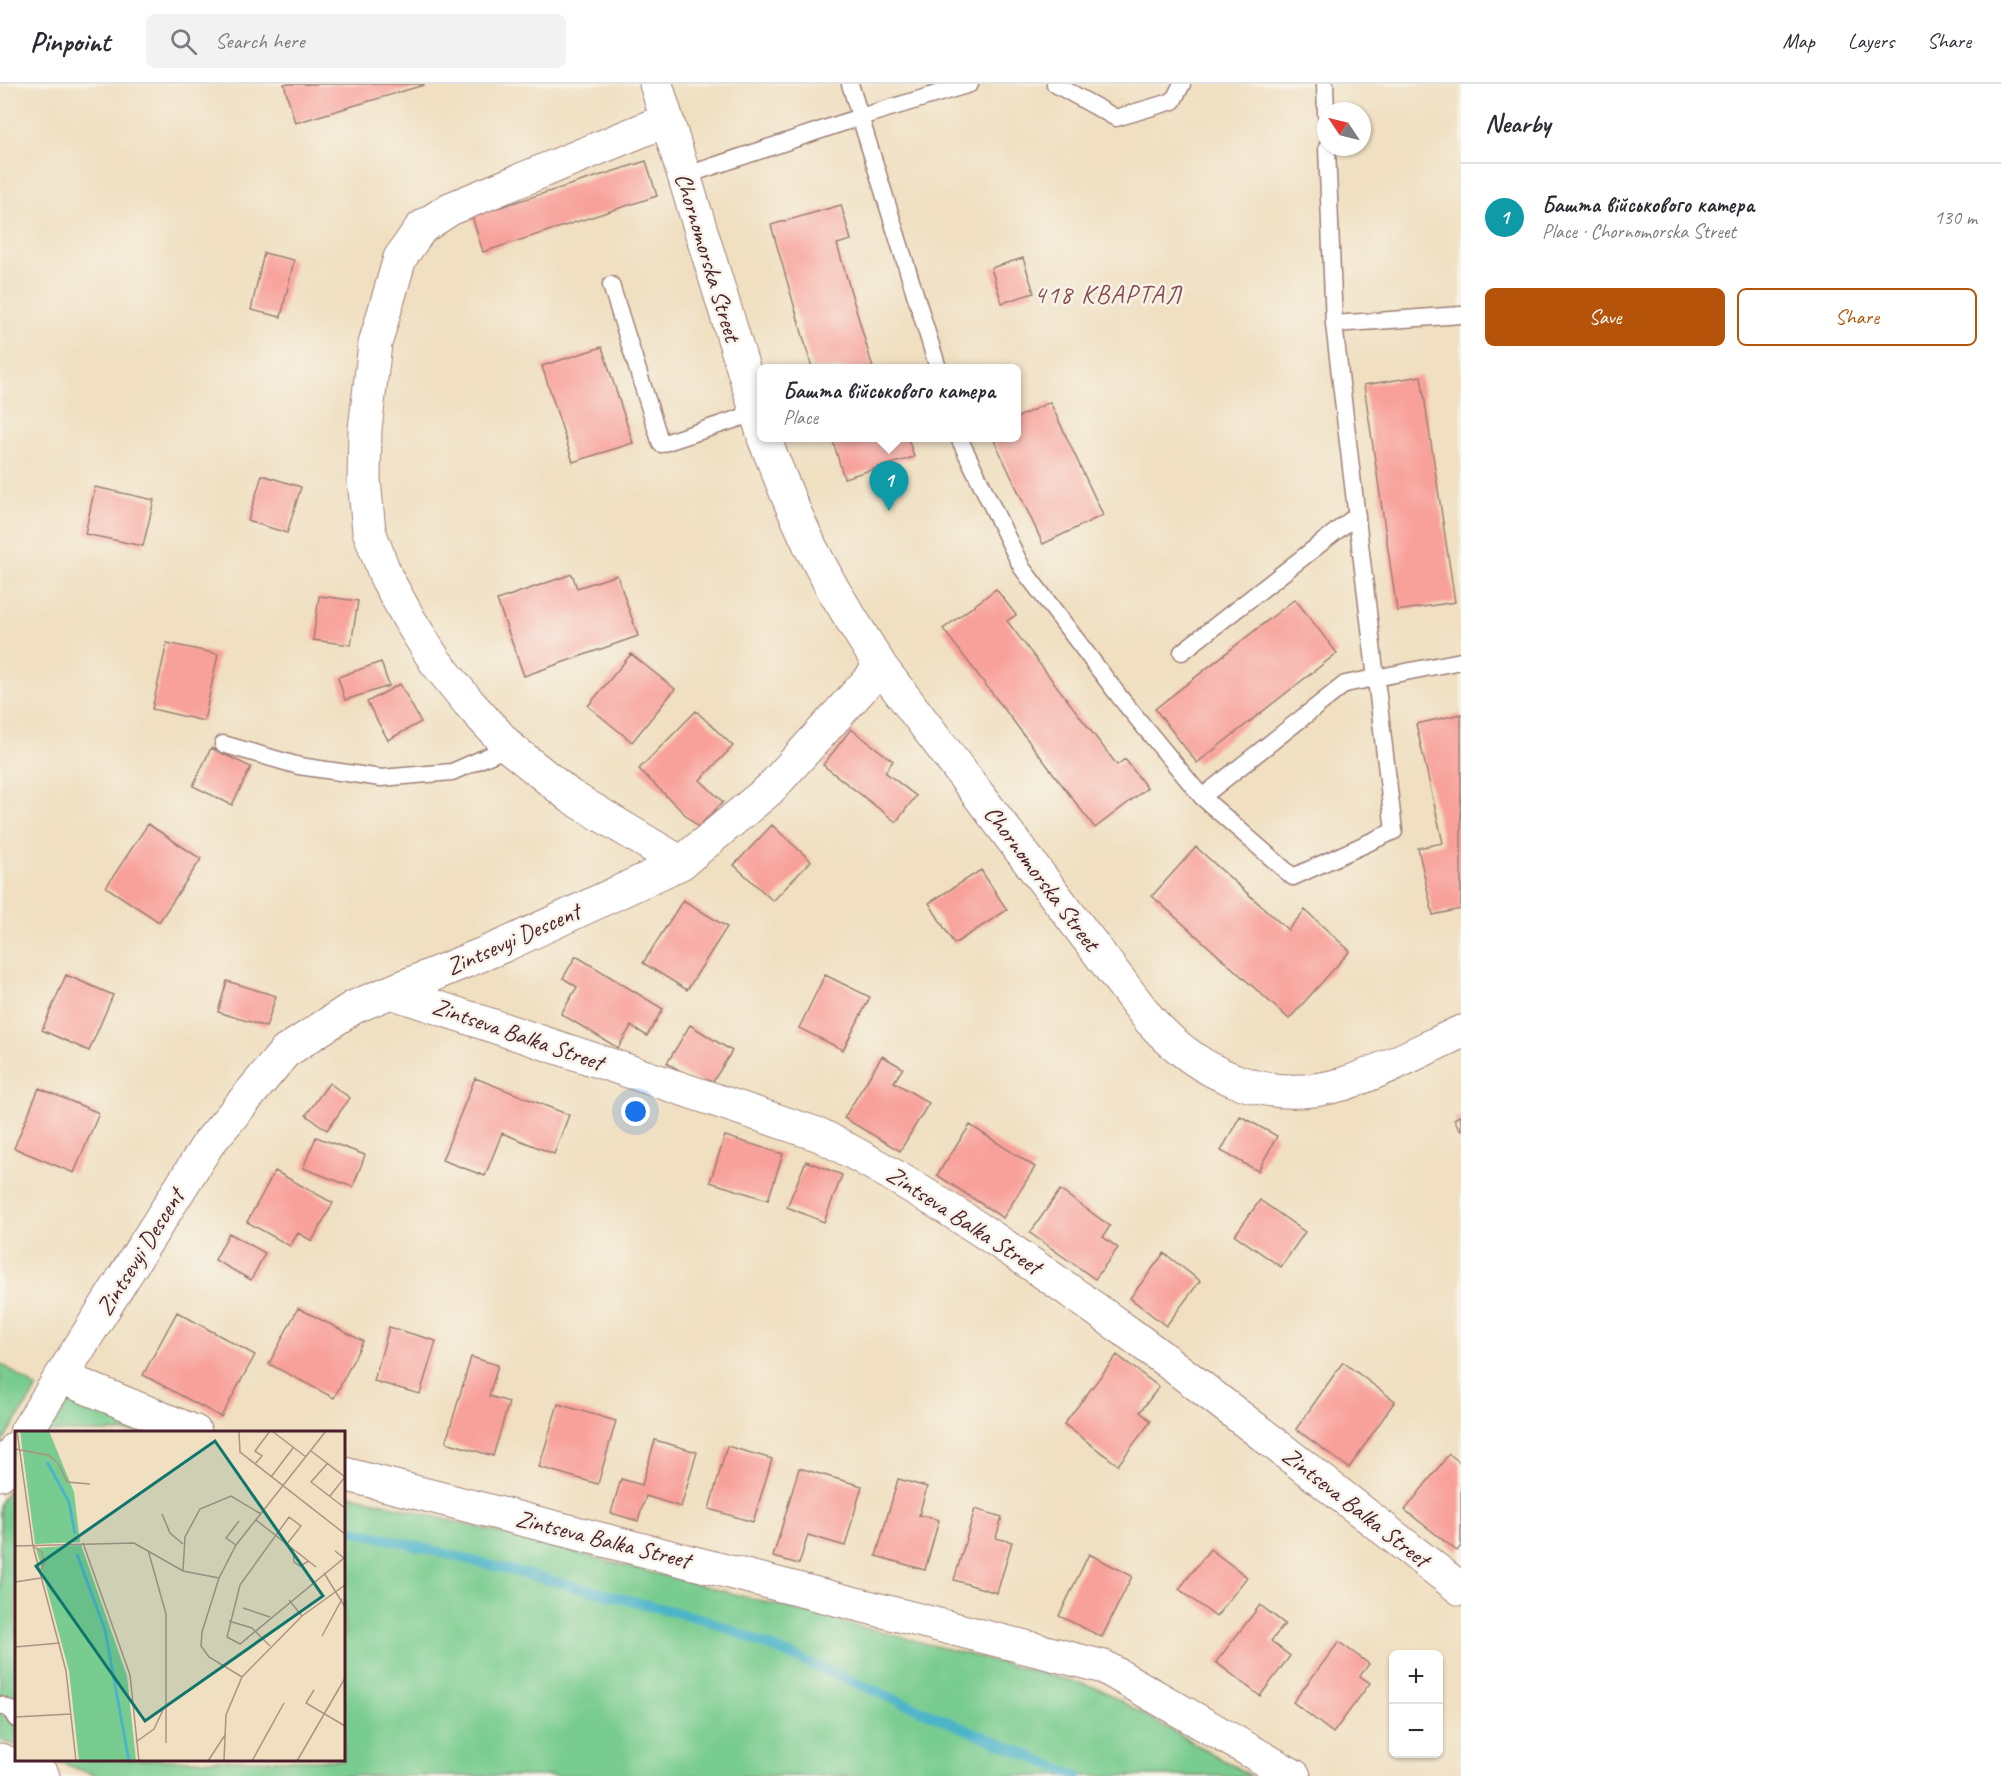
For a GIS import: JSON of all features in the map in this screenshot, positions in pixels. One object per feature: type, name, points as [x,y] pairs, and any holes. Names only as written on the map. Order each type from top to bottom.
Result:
[{"type":"street","name":"Chornomorska Street","points":[[656,84],[757,417]]},
{"type":"street","points":[[667,120],[450,209],[421,228],[400,258],[375,344],[365,429],[363,480],[369,531],[386,577],[435,661],[469,703],[510,747],[570,796],[681,863]]},
{"type":"street","name":"Chornomorska Street","points":[[766,442],[790,504],[811,548],[881,667],[1149,1019],[1167,1039],[1211,1071],[1262,1088],[1288,1090],[1316,1089],[1342,1084],[1461,1032]]},
{"type":"street","name":"Zintsevyi Descent","points":[[27,1431],[208,1144],[285,1052],[354,1007],[505,945],[681,863],[769,790],[881,667]]},
{"type":"street","name":"Zintseva Balka Street","points":[[391,992],[820,1135],[880,1167],[1052,1277],[1212,1395],[1458,1589]]},
{"type":"street","points":[[61,1377],[193,1431]]},
{"type":"street","points":[[0,1474],[15,1450]]},
{"type":"street","name":"Zintseva Balka Street","points":[[345,1474],[1104,1666],[1294,1776]]},
{"type":"street","points":[[0,1760],[43,1776]]},
{"type":"lane","points":[[850,84],[936,364]]},
{"type":"lane","points":[[684,176],[860,117],[970,84]]},
{"type":"lane","points":[[1054,84],[1116,118],[1173,100],[1182,84]]},
{"type":"lane","points":[[1325,84],[1326,102]]},
{"type":"lane","points":[[961,442],[1022,568],[1122,700],[1202,797],[1293,877],[1394,831],[1334,324],[1327,156]]},
{"type":"lane","points":[[611,285],[661,444],[757,428]]},
{"type":"lane","points":[[1334,324],[1461,315]]},
{"type":"lane","points":[[1182,652],[1357,515]]},
{"type":"lane","points":[[1202,797],[1345,684],[1461,662]]},
{"type":"lane","points":[[223,744],[299,766],[381,778],[452,772],[510,747]]},
{"type":"lane","points":[[0,1705],[10,1709],[15,1717]]},
{"type":"lane","points":[[41,1761],[50,1776]]},
{"type":"green space","points":[[0,1363],[37,1388],[0,1446]]},
{"type":"green space","points":[[64,1398],[146,1431],[44,1431]]},
{"type":"green space","points":[[15,1478],[15,1746],[0,1740],[0,1503]]},
{"type":"green space","points":[[345,1493],[1098,1688],[1251,1776],[98,1776],[56,1761],[345,1761]]},
{"type":"building","points":[[284,84],[424,84],[424,85],[295,123]]},
{"type":"building","points":[[646,161],[657,196],[483,252],[472,216]]},
{"type":"building","points":[[841,205],[851,240],[837,244],[872,364],[811,364],[771,225]]},
{"type":"building","points":[[264,253],[294,260],[281,317],[251,310]]},
{"type":"building","points":[[1023,258],[1034,293],[1002,303],[991,268]]},
{"type":"building","points":[[602,347],[633,443],[573,462],[542,366]]},
{"type":"building","points":[[1421,376],[1455,602],[1397,611],[1364,385]]},
{"type":"building","points":[[1050,402],[1103,515],[1043,544],[995,442],[1021,442],[1021,416]]},
{"type":"building","points":[[833,442],[909,442],[914,457],[844,478]]},
{"type":"building","points":[[262,475],[301,487],[287,533],[248,521]]},
{"type":"building","points":[[95,487],[154,500],[143,546],[85,534]]},
{"type":"building","points":[[572,574],[577,588],[617,575],[638,636],[524,676],[497,600]]},
{"type":"building","points":[[996,589],[1016,615],[1007,621],[1117,765],[1125,759],[1147,788],[1095,828],[943,629]]},
{"type":"building","points":[[319,596],[358,601],[351,645],[313,640]]},
{"type":"building","points":[[1295,599],[1337,653],[1197,763],[1155,709]]},
{"type":"building","points":[[167,643],[218,654],[204,721],[152,709]]},
{"type":"building","points":[[631,654],[675,689],[632,742],[588,706]]},
{"type":"building","points":[[381,662],[389,686],[345,700],[338,677]]},
{"type":"building","points":[[400,684],[421,722],[388,740],[367,702]]},
{"type":"building","points":[[696,711],[733,746],[700,780],[723,802],[698,827],[639,769]]},
{"type":"building","points":[[1461,714],[1461,909],[1433,915],[1418,848],[1443,843],[1416,724]]},
{"type":"building","points":[[851,729],[893,761],[885,772],[916,796],[896,822],[823,765]]},
{"type":"building","points":[[211,748],[251,767],[232,805],[193,786]]},
{"type":"building","points":[[148,824],[201,859],[159,922],[106,887]]},
{"type":"building","points":[[772,825],[811,861],[773,901],[734,865]]},
{"type":"building","points":[[1196,847],[1288,930],[1305,910],[1350,951],[1289,1019],[1152,896]]},
{"type":"building","points":[[981,870],[1007,910],[954,944],[929,903]]},
{"type":"building","points":[[683,900],[727,927],[687,990],[643,963]]},
{"type":"building","points":[[576,956],[663,1009],[647,1036],[631,1026],[618,1048],[561,1014],[577,987],[563,978]]},
{"type":"building","points":[[66,975],[113,995],[89,1051],[42,1030]]},
{"type":"building","points":[[825,975],[870,997],[843,1050],[799,1028]]},
{"type":"building","points":[[227,981],[276,996],[266,1027],[218,1012]]},
{"type":"building","points":[[690,1025],[732,1051],[709,1088],[667,1063]]},
{"type":"building","points":[[882,1056],[903,1068],[894,1082],[929,1103],[900,1151],[844,1118]]},
{"type":"building","points":[[475,1078],[569,1115],[554,1154],[502,1133],[485,1176],[442,1160]]},
{"type":"building","points":[[329,1083],[350,1098],[327,1130],[306,1115]]},
{"type":"building","points":[[39,1088],[99,1113],[74,1173],[14,1148]]},
{"type":"building","points":[[1461,1115],[1461,1132],[1454,1119]]},
{"type":"building","points":[[1240,1116],[1277,1136],[1258,1171],[1221,1151]]},
{"type":"building","points":[[970,1125],[1035,1167],[1003,1218],[937,1175]]},
{"type":"building","points":[[725,1136],[783,1154],[768,1200],[710,1182]]},
{"type":"building","points":[[316,1137],[365,1155],[353,1187],[303,1168]]},
{"type":"building","points":[[806,1161],[842,1175],[824,1222],[787,1207]]},
{"type":"building","points":[[275,1171],[333,1203],[312,1241],[298,1233],[290,1246],[247,1222]]},
{"type":"building","points":[[1060,1190],[1110,1226],[1103,1237],[1118,1248],[1095,1279],[1030,1233]]},
{"type":"building","points":[[1260,1200],[1305,1232],[1281,1267],[1235,1235]]},
{"type":"building","points":[[229,1233],[265,1253],[251,1280],[215,1260]]},
{"type":"building","points":[[1164,1253],[1200,1281],[1166,1326],[1130,1298]]},
{"type":"building","points":[[298,1308],[363,1341],[334,1398],[269,1364]]},
{"type":"building","points":[[177,1312],[255,1355],[221,1417],[143,1375]]},
{"type":"building","points":[[389,1327],[436,1341],[420,1394],[374,1381]]},
{"type":"building","points":[[1117,1355],[1159,1387],[1140,1412],[1151,1421],[1118,1465],[1064,1424]]},
{"type":"building","points":[[471,1357],[498,1365],[489,1396],[509,1402],[493,1456],[446,1442]]},
{"type":"building","points":[[1343,1362],[1395,1401],[1349,1468],[1296,1429]]},
{"type":"building","points":[[558,1404],[616,1421],[598,1484],[539,1467]]},
{"type":"building","points":[[655,1440],[697,1452],[681,1507],[646,1496],[638,1521],[611,1513],[621,1479],[642,1485]]},
{"type":"building","points":[[727,1446],[772,1459],[753,1522],[709,1509]]},
{"type":"building","points":[[1449,1454],[1461,1463],[1461,1546],[1457,1551],[1405,1510]]},
{"type":"building","points":[[799,1468],[862,1486],[845,1546],[808,1535],[799,1564],[773,1557]]},
{"type":"building","points":[[898,1479],[927,1487],[919,1515],[939,1520],[925,1570],[876,1556]]},
{"type":"building","points":[[975,1509],[1002,1517],[996,1538],[1012,1542],[997,1593],[954,1580]]},
{"type":"building","points":[[1210,1549],[1247,1577],[1216,1617],[1179,1589]]},
{"type":"building","points":[[1089,1554],[1132,1576],[1102,1637],[1059,1616]]},
{"type":"building","points":[[1260,1605],[1285,1624],[1271,1641],[1290,1656],[1260,1696],[1216,1662]]},
{"type":"building","points":[[1339,1642],[1369,1664],[1360,1676],[1370,1683],[1333,1733],[1293,1702]]},
{"type":"waterway","points":[[345,1528],[707,1620],[1077,1776]]},
{"type":"place","name":"Башта військового катера","points":[[889,511]]},
{"type":"district","name":"418 КВАРТАЛ","points":[[1108,294]]}]
